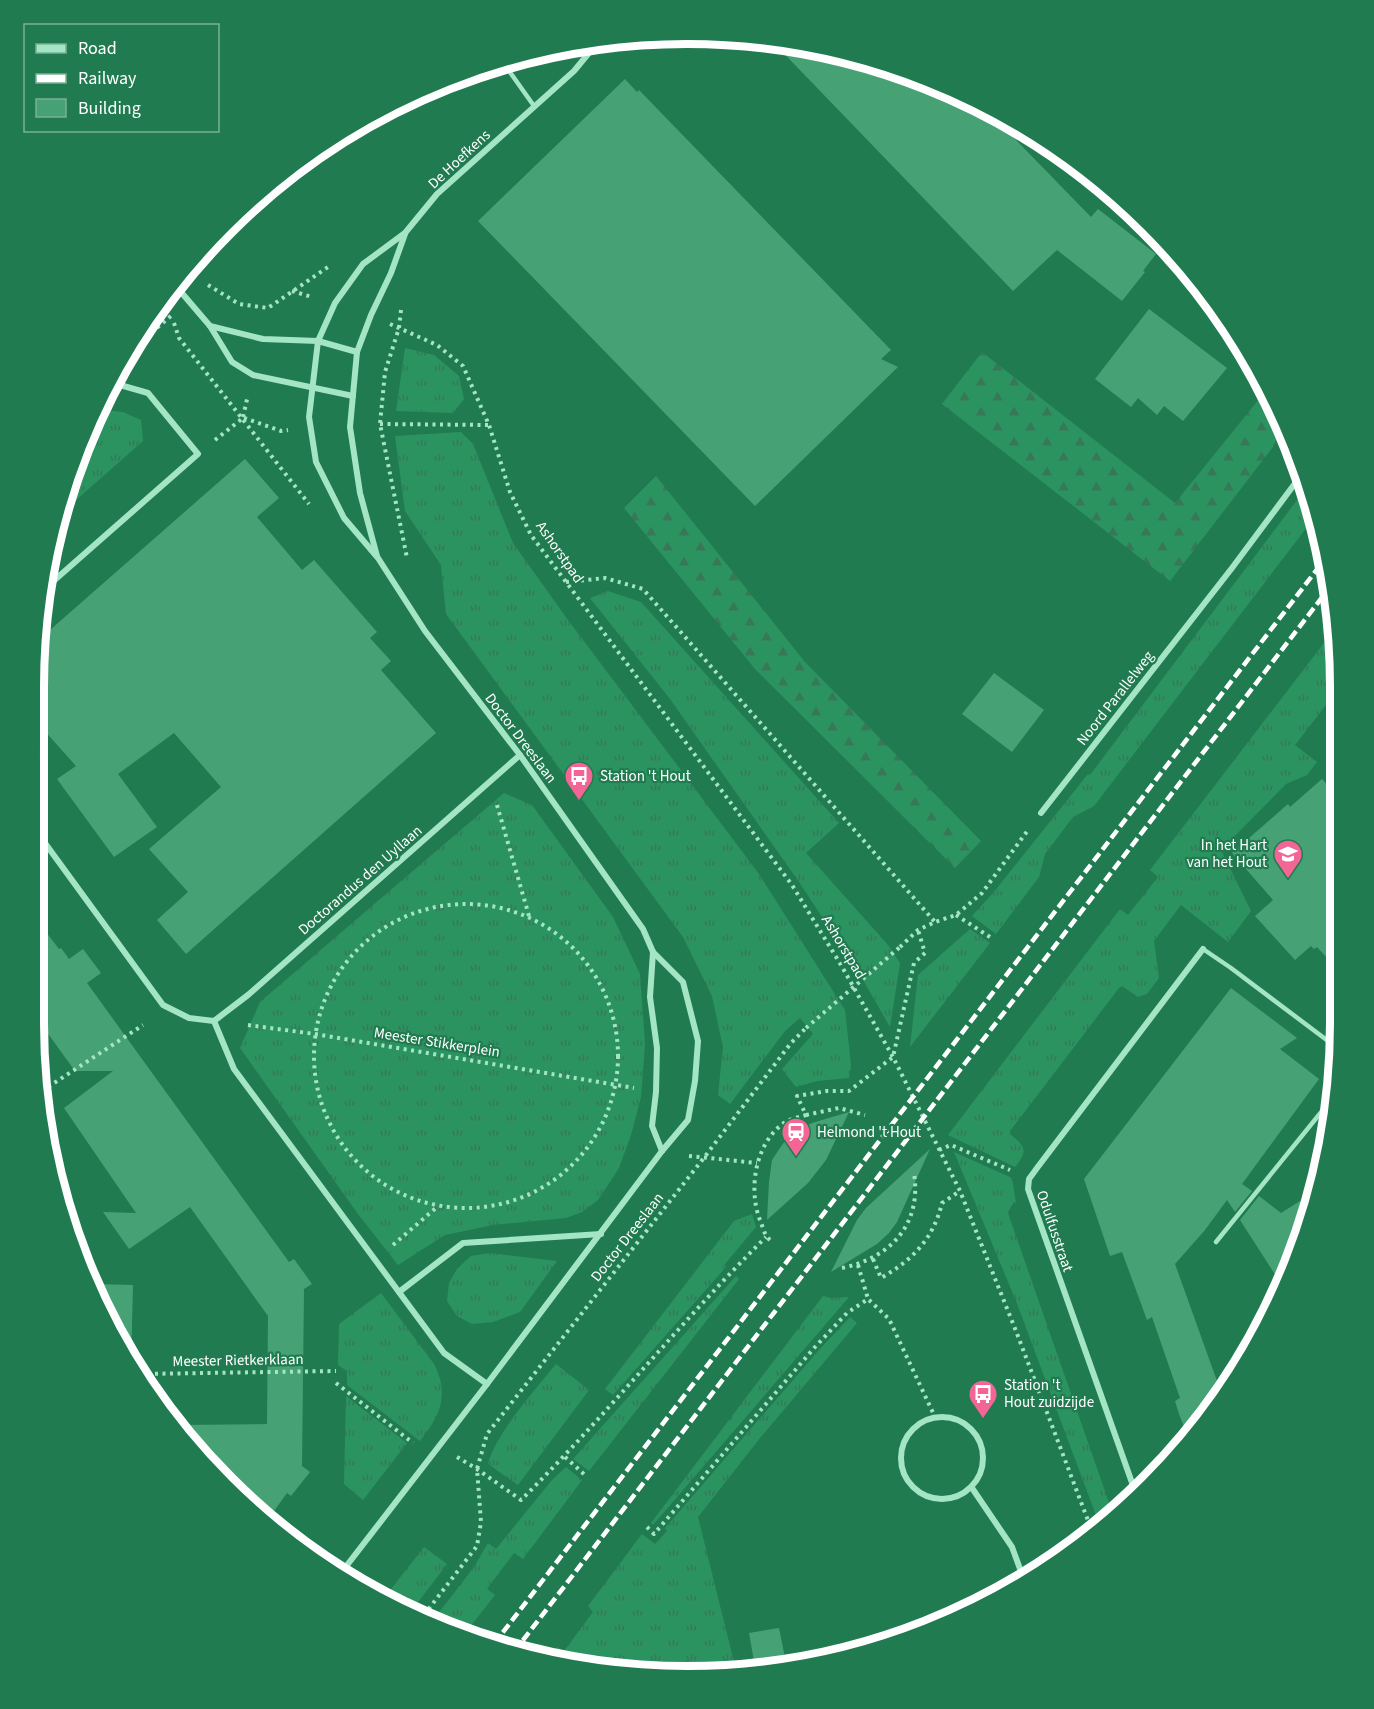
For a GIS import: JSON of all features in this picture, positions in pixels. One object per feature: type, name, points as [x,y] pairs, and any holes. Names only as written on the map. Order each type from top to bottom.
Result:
[{"type":"street","name":"De Hoefkens","points":[[318,341],[335,303],[363,264],[405,233],[436,194],[574,71],[590,51]]},
{"type":"street","name":"De Hoefkens","points":[[357,352],[391,273],[405,233]]},
{"type":"street","points":[[180,291],[210,326],[232,362],[253,375],[353,396]]},
{"type":"street","points":[[210,326],[263,339],[318,341],[357,352]]},
{"type":"street","name":"Doctor Dreeslaan","points":[[318,341],[310,428],[316,462],[344,518],[378,558],[425,631],[520,755],[643,929],[653,952],[683,982],[698,1041],[695,1081],[688,1120],[345,1567]]},
{"type":"street","name":"Doctor Dreeslaan","points":[[357,352],[350,427],[360,493],[378,558]]},
{"type":"street","points":[[53,582],[198,454],[148,393],[119,385]]},
{"type":"street","name":"Noord Parallelweg","points":[[1041,813],[1296,481]]},
{"type":"street","name":"Doctorandus den Uyllaan","points":[[214,1021],[248,995],[520,755]]},
{"type":"street","points":[[44,842],[163,1005],[189,1018],[214,1021],[234,1069],[444,1353],[487,1384]]},
{"type":"street","name":"Odulfusstraat","points":[[1133,1485],[1028,1189],[1029,1179],[1203,949]]},
{"type":"street","name":"Doctor Dreeslaan","points":[[653,952],[650,997],[657,1048],[656,1092],[651,1126],[662,1151]]},
{"type":"street","points":[[399,1292],[463,1243],[600,1234]]},
{"type":"street","points":[[935,1417],[948,1417],[960,1420],[971,1428],[984,1452],[980,1477],[972,1488],[955,1498],[936,1500],[918,1493],[905,1478],[900,1459],[904,1440],[917,1425],[935,1417]]},
{"type":"street","points":[[972,1488],[1012,1547],[1021,1572]]},
{"type":"lane","points":[[508,69],[534,106]]},
{"type":"lane","points":[[1203,949],[1330,1042]]},
{"type":"lane","points":[[1216,1242],[1325,1108]]},
{"type":"path","points":[[201,282],[239,304],[268,308],[292,291]]},
{"type":"path","points":[[169,306],[179,338],[310,506]]},
{"type":"path","points":[[148,336],[172,315]]},
{"type":"path","name":"Ashorstpad","points":[[380,424],[385,372],[399,328],[437,345],[463,366],[489,425],[510,492],[531,536],[792,885],[841,964],[893,1057],[960,1191],[1089,1524]]},
{"type":"path","points":[[198,454],[243,418]]},
{"type":"path","points":[[408,560],[380,424],[489,425]]},
{"type":"path","points":[[566,582],[605,578],[643,589],[935,922],[956,915],[982,893],[1041,813]]},
{"type":"path","points":[[490,782],[529,916]]},
{"type":"path","points":[[484,903],[529,916],[572,944],[602,985],[618,1033],[617,1084],[608,1113],[595,1140],[576,1163],[553,1182],[526,1197],[497,1206],[467,1209],[438,1206],[400,1194],[368,1173],[341,1144],[323,1110],[314,1073],[315,1034],[328,989],[355,951],[393,921],[437,905],[484,903]]},
{"type":"path","points":[[956,915],[993,939]]},
{"type":"path","name":"Doctor Dreeslaan","points":[[427,1611],[477,1546],[481,1522],[477,1469],[487,1434],[791,1043],[918,930],[935,922]]},
{"type":"path","points":[[806,1115],[797,1096],[826,1091],[849,1091],[893,1057],[914,963],[924,953],[918,930]]},
{"type":"path","name":"Meester Stikkerplein","points":[[214,1021],[315,1034],[656,1092]]},
{"type":"path","points":[[47,1088],[143,1025]]},
{"type":"path","points":[[437,1446],[477,1469],[521,1500],[565,1457],[732,1271],[768,1238],[756,1211],[754,1199],[757,1163],[762,1150],[784,1124],[806,1115],[838,1108],[865,1115]]},
{"type":"path","points":[[939,1150],[951,1145],[987,1160]]},
{"type":"path","points":[[662,1151],[703,1159],[757,1163]]},
{"type":"path","points":[[842,1268],[873,1259],[892,1246],[905,1228],[912,1212],[915,1193],[914,1173]]},
{"type":"path","points":[[873,1259],[881,1278],[912,1259],[938,1218],[942,1203],[960,1191]]},
{"type":"path","points":[[375,1260],[438,1206]]},
{"type":"path","points":[[858,1265],[868,1299],[889,1319],[935,1417]]},
{"type":"path","points":[[647,1527],[654,1534],[815,1347],[847,1313],[868,1299]]},
{"type":"path","name":"Meester Rietkerklaan","points":[[148,1374],[336,1371]]},
{"type":"path","points":[[336,1383],[430,1456]]},
{"type":"path","points":[[565,1457],[586,1476]]},
{"type":"green space","points":[[405,348],[434,355],[459,376],[464,399],[453,413],[396,411]]},
{"type":"green space","points":[[982,352],[1175,503],[1261,397],[1280,437],[1170,581],[942,404]]},
{"type":"green space","points":[[106,410],[123,412],[141,420],[143,441],[70,506],[92,441]]},
{"type":"green space","points":[[461,432],[473,444],[513,543],[759,874],[845,1010],[851,1065],[849,1078],[817,1081],[796,1087],[782,1069],[813,1034],[800,1018],[785,1031],[730,1104],[718,1095],[723,1047],[712,996],[683,937],[446,614],[441,565],[405,511],[395,436]]},
{"type":"green space","points":[[656,476],[805,662],[981,841],[955,868],[755,669],[624,508]]},
{"type":"green space","points":[[1301,495],[1310,523],[1094,806],[1073,817],[1045,854],[1039,877],[996,934],[972,916],[1088,774],[1090,775]]},
{"type":"green space","points":[[608,591],[641,602],[839,823],[806,853],[888,945],[900,963],[890,1027],[859,973],[799,882],[670,699],[590,598]]},
{"type":"green space","points":[[1328,637],[1330,700],[1295,745],[1317,762],[1307,775],[1286,784],[1221,850],[1251,911],[1228,942],[1181,905],[1154,941],[1159,978],[1147,994],[1138,997],[1122,986],[1119,988],[1010,1131],[1023,1149],[1022,1157],[1015,1167],[948,1135],[1120,909],[1128,915],[1158,877],[1150,870]]},
{"type":"green space","points":[[504,793],[532,805],[613,917],[640,974],[645,1044],[641,1097],[619,1168],[598,1200],[582,1212],[566,1218],[493,1225],[445,1235],[398,1265],[358,1214],[240,1048],[260,1002]]},
{"type":"green space","points":[[970,929],[990,943],[910,1047],[918,975]]},
{"type":"green space","points":[[954,1152],[1012,1178],[1016,1203],[1014,1202],[1008,1212],[1009,1216],[1110,1507],[1097,1518],[1016,1301]]},
{"type":"green space","points":[[752,1214],[756,1227],[724,1265],[726,1267],[613,1395],[605,1389],[734,1221]]},
{"type":"green space","points":[[490,1253],[557,1261],[520,1312],[493,1322],[472,1324],[457,1316],[447,1301],[449,1283],[457,1269],[471,1256]]},
{"type":"green space","points":[[736,1276],[739,1279],[589,1471],[573,1459]]},
{"type":"green space","points":[[381,1293],[434,1364],[439,1375],[442,1396],[440,1405],[433,1422],[420,1441],[347,1385],[347,1371],[338,1365],[339,1324]]},
{"type":"green space","points":[[823,1296],[849,1297],[653,1525],[651,1523]]},
{"type":"green space","points":[[850,1317],[857,1323],[760,1438],[698,1517],[734,1663],[687,1666],[645,1664],[553,1651],[557,1647],[564,1651],[593,1612],[588,1606],[642,1534],[655,1544],[667,1531],[665,1528]]},
{"type":"green space","points":[[556,1364],[589,1390],[518,1485],[488,1464],[507,1426]]},
{"type":"green space","points":[[346,1396],[407,1443],[363,1500],[344,1484]]},
{"type":"green space","points":[[566,1467],[582,1480],[523,1559],[514,1553],[487,1589],[495,1595],[470,1627],[437,1615],[474,1567],[488,1543],[496,1549],[552,1480]]},
{"type":"green space","points":[[424,1547],[447,1564],[416,1605],[389,1592]]},
{"type":"building","points":[[781,51],[854,65],[894,78],[933,92],[1003,127],[1091,217],[1098,209],[1156,254],[1122,301],[1057,250],[1013,291]]},
{"type":"building","points":[[625,79],[637,92],[639,90],[891,350],[881,359],[898,367],[755,506],[478,221]]},
{"type":"building","points":[[1149,309],[1227,368],[1183,421],[1164,406],[1157,415],[1138,398],[1131,407],[1095,379]]},
{"type":"building","points":[[245,459],[279,498],[257,517],[302,570],[314,560],[377,632],[370,638],[391,661],[381,670],[436,733],[186,954],[157,920],[188,892],[149,849],[221,787],[174,733],[118,774],[157,827],[114,857],[57,779],[76,766],[44,730],[46,633]]},
{"type":"building","points":[[994,673],[1044,710],[1012,752],[962,714]]},
{"type":"building","name":"In het Hart van het Hout","points":[[1322,779],[1330,788],[1330,961],[1317,947],[1314,949],[1311,946],[1295,960],[1255,916],[1273,900],[1232,853],[1288,804],[1290,807]]},
{"type":"building","points":[[44,929],[69,959],[83,949],[101,973],[87,983],[289,1262],[294,1259],[312,1284],[304,1289],[302,1466],[310,1472],[291,1496],[287,1493],[272,1514],[232,1477],[185,1425],[267,1424],[268,1316],[190,1207],[129,1249],[103,1212],[136,1213],[64,1108],[113,1071],[75,1071],[44,1028]]},
{"type":"building","points":[[1231,988],[1297,1038],[1280,1049],[1319,1079],[1242,1184],[1252,1191],[1235,1212],[1227,1200],[1205,1230],[1175,1264],[1217,1381],[1223,1378],[1185,1429],[1175,1401],[1180,1398],[1152,1317],[1147,1320],[1122,1252],[1110,1256],[1084,1179]]},
{"type":"building","points":[[849,1112],[826,1160],[808,1183],[767,1220],[772,1160],[782,1145],[791,1134],[812,1123]]},
{"type":"building","points":[[930,1149],[897,1222],[889,1233],[877,1244],[831,1272],[857,1220],[866,1208]]},
{"type":"building","points":[[1259,1196],[1281,1213],[1306,1197],[1277,1278],[1240,1220]]},
{"type":"building","points":[[99,1284],[133,1285],[131,1346]]},
{"type":"building","points":[[779,1628],[785,1658],[754,1662],[749,1633]]},
{"type":"railway","points":[[499,1637],[1319,567]]},
{"type":"railway","points":[[520,1644],[1324,595]]},
{"type":"place","name":"Station 't Hout","points":[[579,802]]},
{"type":"place","name":"In het Hart van het Hout","points":[[1288,880]]},
{"type":"place","name":"Helmond 't Hout","points":[[796,1158]]},
{"type":"place","name":"Station 't Hout zuidzijde","points":[[983,1420]]}]
